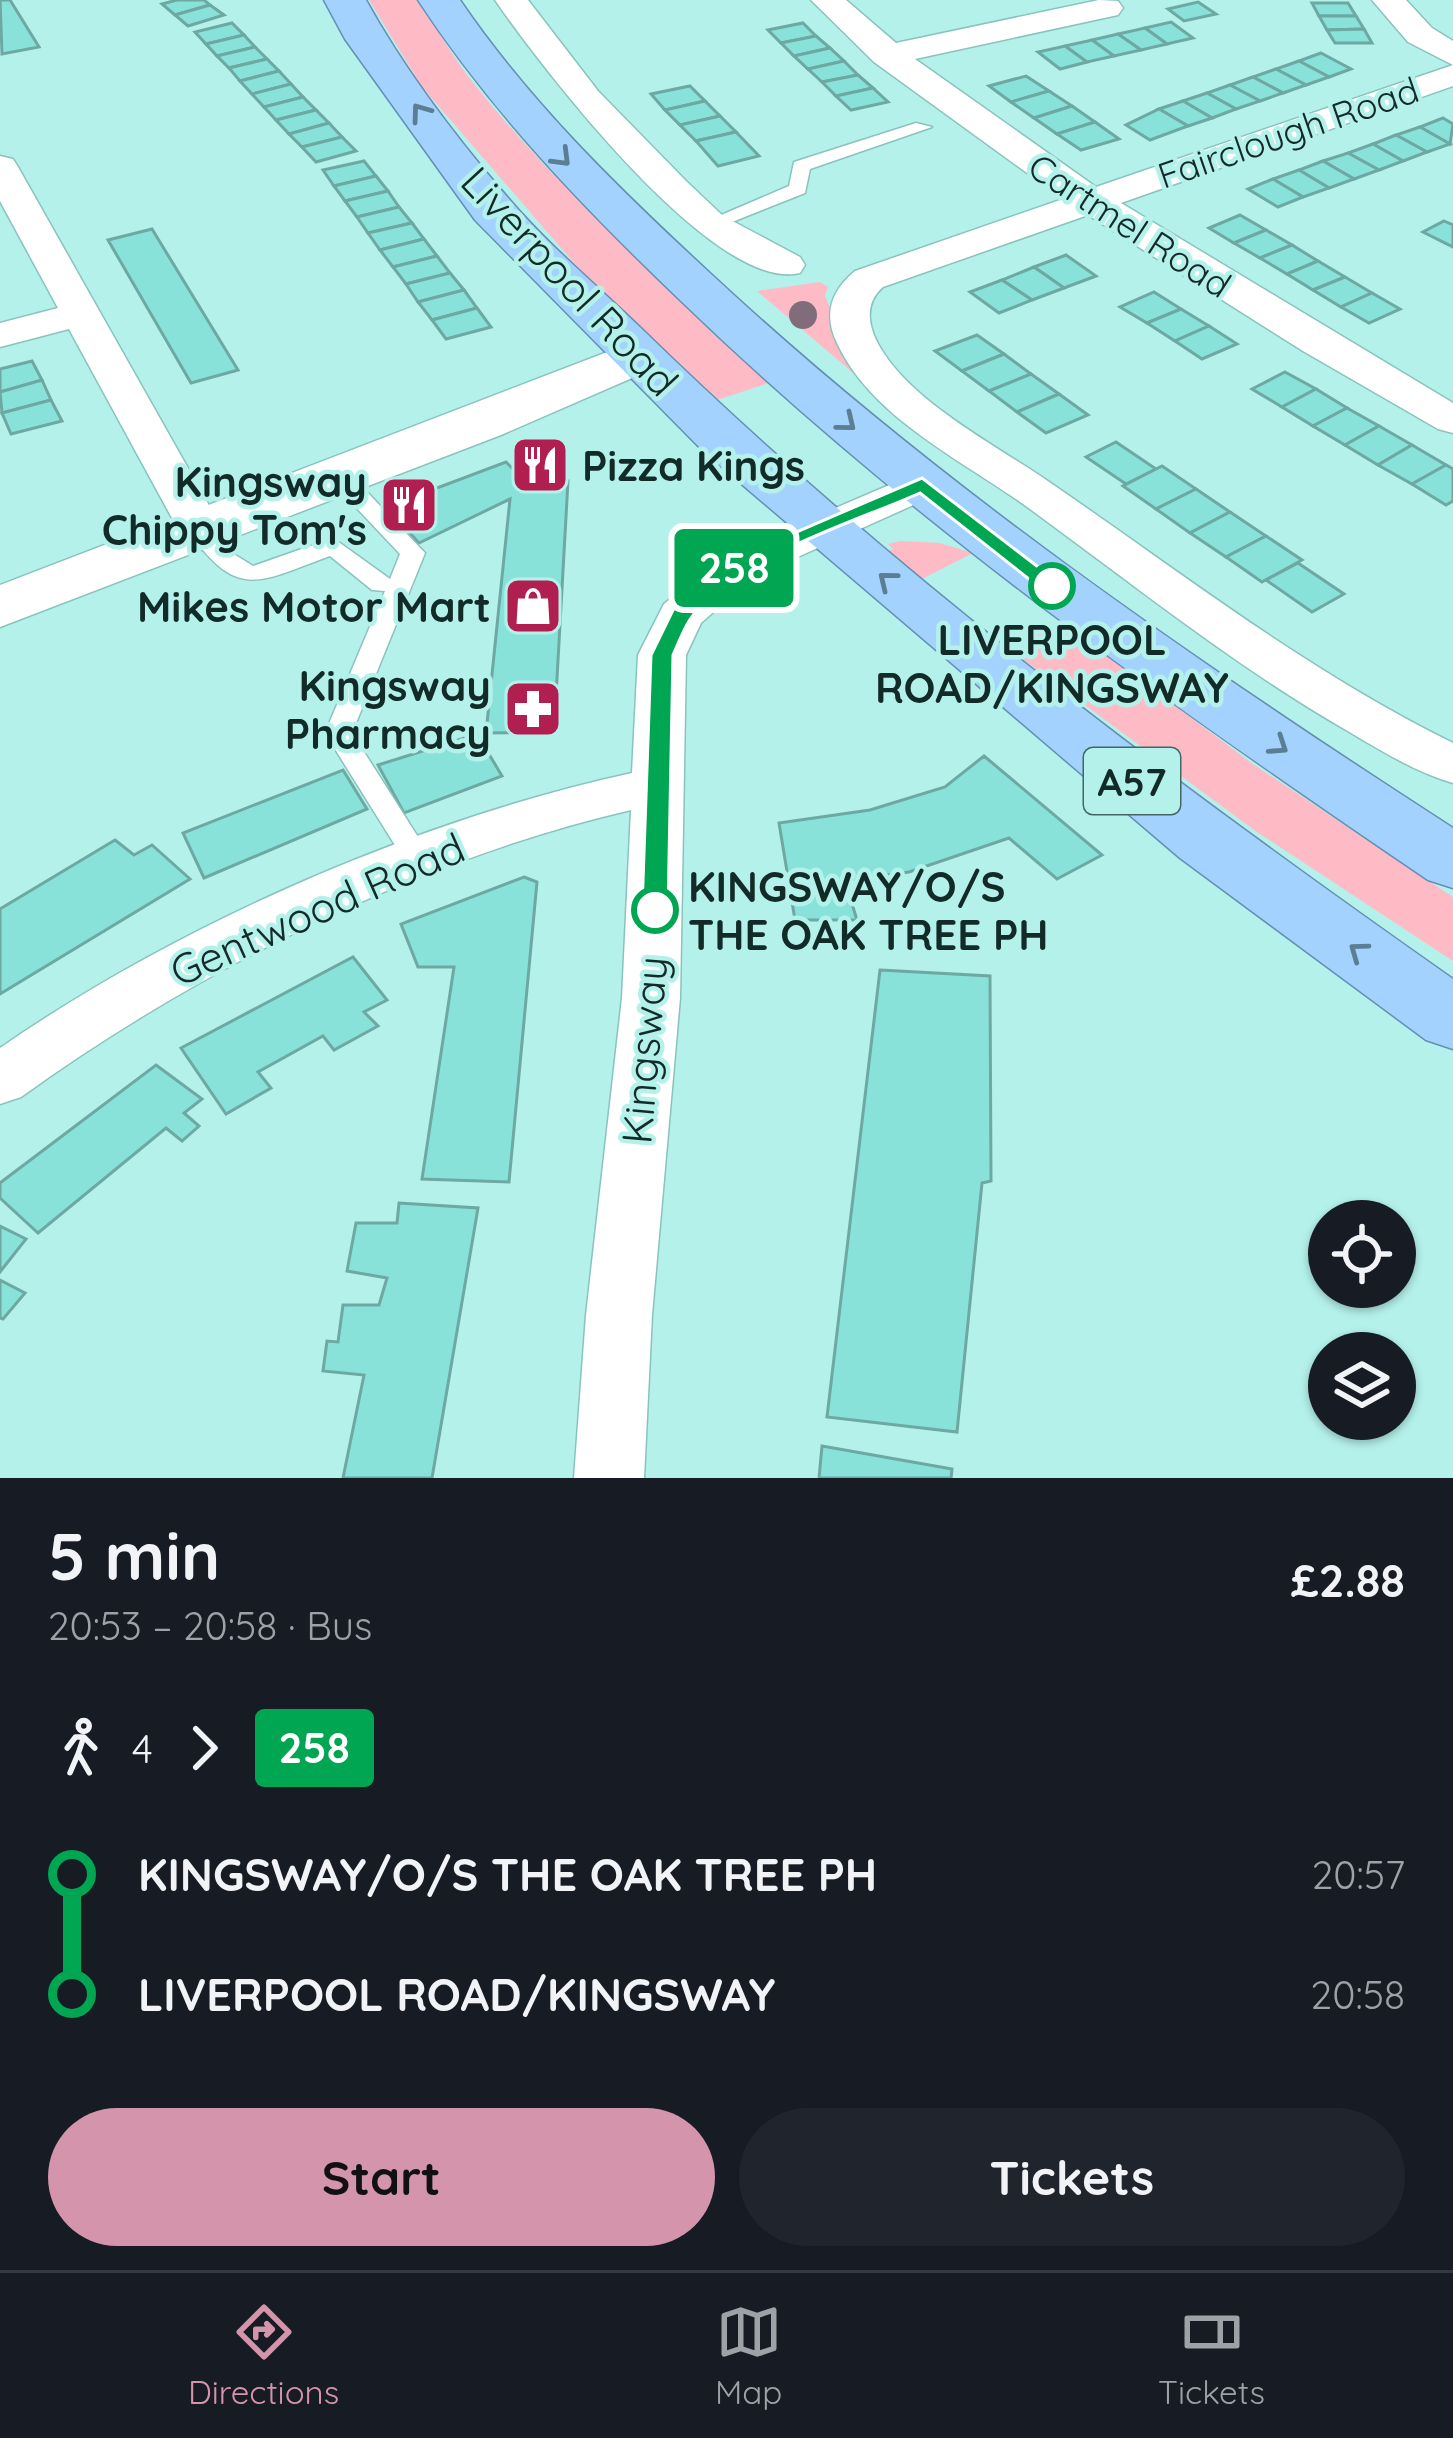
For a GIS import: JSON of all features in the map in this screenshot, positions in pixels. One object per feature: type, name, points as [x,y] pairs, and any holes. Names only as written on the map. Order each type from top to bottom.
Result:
[{"type":"highway","name":"Liverpool Road","points":[[345,0],[366,39],[492,210],[636,357],[823,527],[1205,840],[1453,1019]]},
{"type":"highway","name":"Liverpool Road","points":[[439,0],[484,70],[548,145],[717,310],[922,484],[1147,657],[1453,862]]},
{"type":"street","points":[[511,0],[586,98],[710,224],[786,265]]},
{"type":"street","name":"Cartmel Road","points":[[827,0],[886,55],[1090,201],[1442,402]]},
{"type":"street","name":"Fairclough Road","points":[[1388,0],[1399,17],[1453,56]]},
{"type":"street","points":[[886,55],[1107,8]]},
{"type":"street","name":"Fairclough Road","points":[[1453,75],[854,289],[846,309],[882,378],[1151,575],[1391,736],[1453,765]]},
{"type":"street","points":[[0,167],[201,532]]},
{"type":"street","points":[[0,334],[81,314]]},
{"type":"street","points":[[0,607],[560,392],[636,357]]},
{"type":"street","name":"Kingsway","points":[[609,1478],[619,1315],[651,998],[662,655],[681,615],[737,567],[922,484]]},
{"type":"street","name":"Gentwood Road","points":[[0,1080],[125,996],[199,954],[418,859],[597,797],[656,787]]},
{"type":"lane","points":[[710,224],[798,189],[802,166],[923,127]]},
{"type":"lane","points":[[341,478],[412,554],[338,733],[418,859]]},
{"type":"lane","points":[[201,532],[229,565],[253,575],[333,546],[381,584]]},
{"type":"shaded area","points":[[369,0],[418,0],[466,74],[543,163],[772,382],[717,400],[574,263],[422,87]]},
{"type":"shaded area","points":[[820,282],[828,287],[825,296],[859,378],[757,291]]},
{"type":"shaded area","points":[[940,543],[973,553],[922,579],[888,551],[893,549],[888,544]]},
{"type":"shaded area","points":[[1063,621],[1250,762],[1453,897],[1453,961],[1254,830],[1008,648]]},
{"type":"building","points":[[0,0],[10,0],[39,47],[2,54]]},
{"type":"building","points":[[204,0],[210,5],[175,15],[162,4]]},
{"type":"building","points":[[1198,2],[1216,14],[1184,21],[1168,9]]},
{"type":"building","points":[[1312,3],[1348,3],[1356,16],[1319,16]]},
{"type":"building","points":[[210,5],[224,15],[188,26],[175,15]]},
{"type":"building","points":[[1319,16],[1356,16],[1364,29],[1327,30]]},
{"type":"building","points":[[1171,22],[1193,38],[1167,44],[1145,28]]},
{"type":"building","points":[[232,23],[244,35],[206,44],[195,32]]},
{"type":"building","points":[[803,23],[816,36],[781,43],[768,30]]},
{"type":"building","points":[[1145,28],[1167,44],[1141,50],[1118,34]]},
{"type":"building","points":[[1364,29],[1372,43],[1335,43],[1327,30]]},
{"type":"building","points":[[1118,34],[1141,50],[1114,56],[1092,40]]},
{"type":"building","points":[[244,35],[255,47],[217,56],[206,44]]},
{"type":"building","points":[[816,36],[830,48],[794,56],[781,43]]},
{"type":"building","points":[[1092,40],[1114,56],[1087,62],[1065,46]]},
{"type":"building","points":[[1065,46],[1087,62],[1060,69],[1038,52]]},
{"type":"building","points":[[255,47],[267,59],[229,68],[217,56]]},
{"type":"building","points":[[830,48],[844,61],[808,69],[794,56]]},
{"type":"building","points":[[1321,53],[1351,69],[1329,77],[1299,61]]},
{"type":"building","points":[[267,59],[279,71],[240,81],[229,68]]},
{"type":"building","points":[[844,61],[858,75],[822,82],[808,69]]},
{"type":"building","points":[[1299,61],[1329,77],[1306,85],[1276,69]]},
{"type":"building","points":[[1276,69],[1306,85],[1283,93],[1253,77]]},
{"type":"building","points":[[279,71],[291,84],[252,94],[240,81]]},
{"type":"building","points":[[858,75],[873,88],[836,96],[822,82]]},
{"type":"building","points":[[1026,76],[1049,91],[1011,102],[989,86]]},
{"type":"building","points":[[1253,77],[1283,93],[1260,101],[1230,85]]},
{"type":"building","points":[[291,84],[303,97],[264,107],[252,94]]},
{"type":"building","points":[[1230,85],[1260,101],[1236,109],[1207,93]]},
{"type":"building","points":[[690,86],[705,101],[665,110],[651,94]]},
{"type":"building","points":[[873,88],[888,102],[851,110],[836,96]]},
{"type":"building","points":[[1049,91],[1072,106],[1034,118],[1011,102]]},
{"type":"building","points":[[1207,93],[1236,109],[1212,118],[1183,101]]},
{"type":"building","points":[[303,97],[316,110],[276,120],[264,107]]},
{"type":"building","points":[[705,101],[720,116],[680,125],[665,110]]},
{"type":"building","points":[[1183,101],[1212,118],[1188,126],[1159,109]]},
{"type":"building","points":[[1072,106],[1095,122],[1057,134],[1034,118]]},
{"type":"building","points":[[1159,109],[1188,126],[1150,140],[1126,125]]},
{"type":"building","points":[[316,110],[329,123],[289,134],[276,120]]},
{"type":"building","points":[[720,116],[736,132],[696,141],[680,125]]},
{"type":"building","points":[[1443,118],[1453,124],[1450,144],[1420,127]]},
{"type":"building","points":[[1095,122],[1119,139],[1081,150],[1057,134]]},
{"type":"building","points":[[329,123],[342,137],[302,147],[289,134]]},
{"type":"building","points":[[1420,127],[1450,144],[1427,152],[1396,135]]},
{"type":"building","points":[[736,132],[759,156],[718,166],[696,141]]},
{"type":"building","points":[[1396,135],[1427,152],[1403,161],[1373,144]]},
{"type":"building","points":[[342,137],[356,151],[316,162],[302,147]]},
{"type":"building","points":[[1373,144],[1403,161],[1379,170],[1348,153]]},
{"type":"building","points":[[1348,153],[1379,170],[1354,179],[1323,161]]},
{"type":"building","points":[[364,161],[376,176],[334,186],[323,170]]},
{"type":"building","points":[[1323,161],[1354,179],[1329,188],[1299,170]]},
{"type":"building","points":[[1299,170],[1329,188],[1303,197],[1273,179]]},
{"type":"building","points":[[376,176],[388,191],[345,201],[334,186]]},
{"type":"building","points":[[1273,179],[1303,197],[1278,207],[1248,189]]},
{"type":"building","points":[[388,191],[399,207],[357,217],[345,201]]},
{"type":"building","points":[[399,207],[412,223],[368,233],[357,217]]},
{"type":"building","points":[[1240,215],[1266,230],[1234,243],[1209,228]]},
{"type":"building","points":[[1444,221],[1453,225],[1453,247],[1423,232]]},
{"type":"building","points":[[412,223],[424,239],[380,250],[368,233]]},
{"type":"building","points":[[152,229],[238,370],[191,383],[108,240]]},
{"type":"building","points":[[1266,230],[1292,245],[1260,258],[1234,243]]},
{"type":"building","points":[[424,239],[437,256],[393,267],[380,250]]},
{"type":"building","points":[[1292,245],[1318,261],[1287,274],[1260,258]]},
{"type":"building","points":[[1066,255],[1096,276],[1064,288],[1034,267]]},
{"type":"building","points":[[437,256],[450,273],[406,284],[393,267]]},
{"type":"building","points":[[1318,261],[1345,277],[1313,290],[1287,274]]},
{"type":"building","points":[[1034,267],[1064,288],[1032,300],[1002,280]]},
{"type":"building","points":[[450,273],[464,290],[418,302],[406,284]]},
{"type":"building","points":[[1345,277],[1372,293],[1341,307],[1313,290]]},
{"type":"building","points":[[1002,280],[1032,300],[999,313],[970,292]]},
{"type":"building","points":[[464,290],[477,308],[432,320],[418,302]]},
{"type":"building","points":[[1154,292],[1181,309],[1147,323],[1120,307]]},
{"type":"building","points":[[1372,293],[1400,309],[1369,323],[1341,307]]},
{"type":"building","points":[[477,308],[491,327],[446,339],[432,320]]},
{"type":"building","points":[[1181,309],[1209,326],[1175,341],[1147,323]]},
{"type":"building","points":[[1209,326],[1237,344],[1202,359],[1175,341]]},
{"type":"building","points":[[977,335],[1004,354],[962,371],[935,351]]},
{"type":"building","points":[[1004,354],[1031,374],[989,391],[962,371]]},
{"type":"building","points":[[32,361],[42,380],[0,392],[0,369]]},
{"type":"building","points":[[1285,372],[1316,389],[1282,407],[1252,389]]},
{"type":"building","points":[[1031,374],[1059,394],[1017,412],[989,391]]},
{"type":"building","points":[[42,380],[51,400],[2,413],[0,392]]},
{"type":"building","points":[[1316,389],[1347,408],[1313,426],[1282,407]]},
{"type":"building","points":[[1059,394],[1088,415],[1046,433],[1017,412]]},
{"type":"building","points":[[51,400],[62,421],[11,434],[2,413]]},
{"type":"building","points":[[1347,408],[1379,426],[1345,445],[1313,426]]},
{"type":"building","points":[[1379,426],[1412,445],[1378,465],[1345,445]]},
{"type":"building","points":[[1116,442],[1156,469],[1126,484],[1086,457]]},
{"type":"building","points":[[1412,445],[1446,465],[1412,484],[1378,465]]},
{"type":"building","points":[[506,462],[524,480],[568,481],[554,732],[486,733],[510,499],[419,543],[386,507]]},
{"type":"building","points":[[1446,465],[1453,469],[1453,501],[1446,505],[1412,484]]},
{"type":"building","points":[[1162,466],[1196,489],[1156,509],[1123,486]]},
{"type":"building","points":[[1196,489],[1230,512],[1190,533],[1156,509]]},
{"type":"building","points":[[1230,512],[1266,536],[1226,557],[1190,533]]},
{"type":"building","points":[[1266,536],[1302,560],[1262,582],[1226,557]]},
{"type":"building","points":[[1298,563],[1344,594],[1312,612],[1266,580]]},
{"type":"building","points":[[477,734],[502,776],[404,813],[378,765]]},
{"type":"building","points":[[984,756],[1102,855],[1057,879],[1009,838],[909,872],[845,881],[857,920],[795,920],[779,823],[870,810],[945,787]]},
{"type":"building","points":[[343,770],[367,809],[204,878],[183,833]]},
{"type":"building","points":[[115,840],[134,855],[152,845],[190,879],[0,994],[0,909]]},
{"type":"building","points":[[524,877],[537,882],[509,1182],[422,1179],[454,967],[418,967],[401,924]]},
{"type":"building","points":[[353,957],[387,1000],[364,1012],[378,1026],[334,1050],[323,1036],[258,1072],[271,1088],[226,1114],[181,1048]]},
{"type":"building","points":[[880,970],[990,976],[991,1181],[982,1183],[957,1432],[827,1417]]},
{"type":"building","points":[[156,1065],[202,1099],[184,1113],[199,1126],[182,1141],[166,1128],[38,1233],[0,1198],[0,1183]]},
{"type":"building","points":[[399,1203],[478,1208],[432,1478],[343,1478],[364,1375],[323,1371],[327,1341],[338,1342],[343,1305],[379,1305],[387,1278],[347,1271],[356,1223],[397,1223]]},
{"type":"building","points":[[0,1226],[26,1239],[0,1272]]},
{"type":"building","points":[[0,1280],[25,1293],[3,1319],[0,1318]]},
{"type":"building","points":[[822,1446],[952,1469],[951,1478],[819,1478]]},
{"type":"bus line","name":"258","points":[[655,910],[662,655],[681,615],[715,581],[922,484],[1052,586]]},
{"type":"place","name":"Pizza Kings","points":[[540,465]]},
{"type":"place","name":"Kingsway Chippy Tom's","points":[[409,505]]},
{"type":"place","name":"LIVERPOOL ROAD/KINGSWAY","points":[[1052,586]]},
{"type":"place","name":"Mikes Motor Mart","points":[[533,606]]},
{"type":"place","name":"Kingsway Pharmacy","points":[[533,709]]},
{"type":"place","name":"KINGSWAY/O/S THE OAK TREE PH","points":[[655,910]]}]
